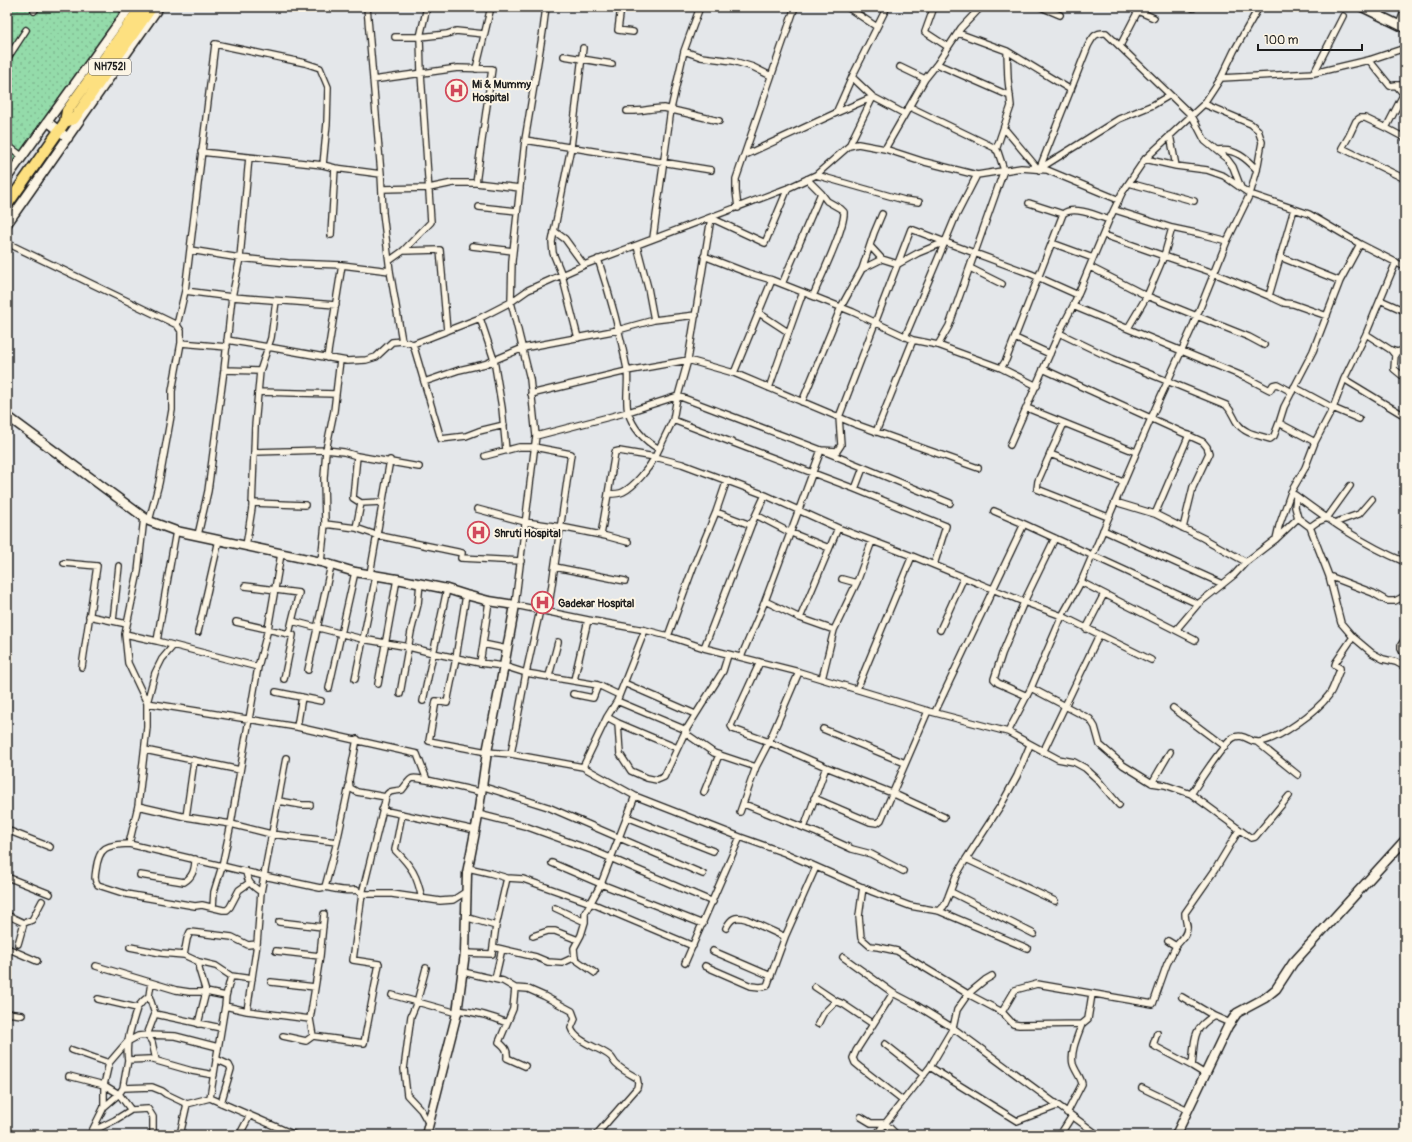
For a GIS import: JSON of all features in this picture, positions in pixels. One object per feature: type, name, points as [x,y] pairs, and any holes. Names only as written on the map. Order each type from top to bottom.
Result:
[{"type":"highway","name":"NH752I","points":[[7,205],[65,122],[67,112],[141,7]]},
{"type":"highway","name":"NH752I","points":[[65,122],[74,119],[152,7]]},
{"type":"street","points":[[7,224],[159,7]]},
{"type":"street","points":[[367,7],[383,213],[390,271],[402,342]]},
{"type":"street","points":[[389,261],[402,252],[431,222],[420,37],[427,7]]},
{"type":"street","points":[[476,69],[491,7]]},
{"type":"street","points":[[426,1135],[457,1011],[465,954],[465,917],[468,868],[487,752],[515,605],[536,436],[530,379],[511,302],[513,251],[525,140],[546,7]]},
{"type":"street","points":[[621,7],[618,30],[633,32]]},
{"type":"street","points":[[653,238],[660,197],[663,162],[671,110],[684,51],[700,7]]},
{"type":"street","points":[[738,208],[736,179],[795,7]]},
{"type":"street","points":[[847,7],[853,9],[877,27]]},
{"type":"street","points":[[836,112],[887,7]]},
{"type":"street","points":[[934,7],[925,32],[948,47]]},
{"type":"street","points":[[885,149],[925,79],[961,28],[981,7]]},
{"type":"street","points":[[1041,7],[1060,15]]},
{"type":"street","points":[[1130,7],[1154,18]]},
{"type":"street","points":[[1010,445],[1119,200],[1145,159],[1204,104],[1221,78],[1234,51],[1259,7]]},
{"type":"street","points":[[1362,7],[1402,26],[1405,9]]},
{"type":"street","points":[[7,178],[48,122],[127,8]]},
{"type":"street","points":[[1120,46],[1138,11]]},
{"type":"street","points":[[1314,73],[1343,16]]},
{"type":"street","points":[[7,59],[26,30]]},
{"type":"street","points":[[395,37],[420,37],[456,32],[484,34]]},
{"type":"street","points":[[1039,170],[1088,46],[1094,36],[1100,32],[1106,33],[1192,116],[1205,141],[1218,151],[1233,167],[1241,188]]},
{"type":"street","points":[[958,33],[1007,51],[1071,90]]},
{"type":"street","points":[[178,325],[185,291],[215,44],[306,63],[320,68],[328,87],[327,123],[323,165]]},
{"type":"street","points":[[578,338],[562,275],[553,253],[552,242],[571,147],[583,48]]},
{"type":"street","points":[[1221,78],[1314,73],[1369,60],[1405,48]]},
{"type":"street","points":[[684,51],[701,57],[753,67],[771,76]]},
{"type":"street","points":[[996,150],[1011,106],[1007,51]]},
{"type":"street","points":[[564,56],[612,64]]},
{"type":"street","points":[[1369,60],[1390,86],[1405,85]]},
{"type":"street","points":[[937,64],[1010,96]]},
{"type":"street","points":[[900,67],[925,79]]},
{"type":"street","points":[[373,80],[458,68],[492,70],[476,184]]},
{"type":"street","points":[[852,77],[873,97],[905,114]]},
{"type":"street","points":[[1386,128],[1404,95],[1396,85]]},
{"type":"street","points":[[1039,170],[1119,119],[1153,105],[1170,95]]},
{"type":"street","points":[[745,155],[836,112],[873,97]]},
{"type":"street","points":[[227,340],[347,361],[366,360],[376,357],[392,342],[414,344],[480,318],[511,302],[528,290],[598,259],[738,208],[816,175],[849,146],[873,97]]},
{"type":"street","points":[[1008,732],[1031,688],[1062,616],[1081,582],[1136,452],[1197,316],[1227,241],[1250,194],[1257,170],[1262,142],[1258,130],[1251,124],[1204,104]]},
{"type":"street","points":[[910,107],[996,150],[1004,170],[949,326],[938,345]]},
{"type":"street","points":[[627,111],[636,112],[655,108],[671,110],[719,121]]},
{"type":"street","points":[[1405,138],[1365,118],[1360,118],[1356,121],[1342,148],[1405,180]]},
{"type":"street","points":[[48,122],[68,138]]},
{"type":"street","points":[[1004,128],[1039,170]]},
{"type":"street","points":[[1170,135],[1176,166]]},
{"type":"street","points":[[525,140],[711,170]]},
{"type":"street","points":[[849,146],[858,144],[885,149],[925,162],[977,174],[1021,168],[1047,170],[1119,200]]},
{"type":"street","points":[[7,145],[23,157]]},
{"type":"street","points":[[1218,151],[1230,151],[1248,161],[1257,170]]},
{"type":"street","points":[[201,152],[323,165],[381,174]]},
{"type":"street","points":[[198,535],[208,491],[232,297],[240,258],[249,157]]},
{"type":"street","points":[[1145,159],[1176,166],[1206,170],[1224,176],[1250,194],[1309,214],[1360,244],[1405,267]]},
{"type":"street","points":[[331,235],[335,168]]},
{"type":"street","points":[[905,337],[955,218],[977,174]]},
{"type":"street","points":[[816,175],[904,200],[919,202]]},
{"type":"street","points":[[807,179],[827,200],[844,212],[845,217],[813,296]]},
{"type":"street","points":[[382,189],[429,188],[453,183],[520,188]]},
{"type":"street","points":[[1129,183],[1194,201]]},
{"type":"street","points":[[711,218],[765,243],[788,188]]},
{"type":"street","points":[[782,284],[821,193]]},
{"type":"street","points":[[1029,203],[1063,214]]},
{"type":"street","points":[[479,208],[517,212]]},
{"type":"street","points":[[1269,296],[1294,209]]},
{"type":"street","points":[[1001,368],[1016,338],[1063,214],[1070,210],[1088,213],[1109,220]]},
{"type":"street","points":[[1114,210],[1172,228],[1227,241]]},
{"type":"street","points":[[802,402],[841,307],[862,269],[882,214]]},
{"type":"street","points":[[608,494],[623,492],[644,473],[655,457],[673,420],[688,360],[711,218]]},
{"type":"street","points":[[1128,328],[1147,296],[1164,256],[1172,228]]},
{"type":"street","points":[[821,450],[837,451],[841,445],[839,417],[911,229],[1078,294]]},
{"type":"street","points":[[554,232],[565,239],[584,265]]},
{"type":"street","points":[[1104,235],[1214,273],[1284,303],[1293,304],[1327,316]]},
{"type":"street","points":[[870,246],[882,259],[898,264],[931,247],[945,242]]},
{"type":"street","points":[[7,243],[178,325],[181,331],[181,343],[172,391],[172,410],[159,483],[146,519],[138,572],[125,634],[128,663],[147,703]]},
{"type":"street","points":[[1052,244],[1093,258]]},
{"type":"street","points":[[1059,333],[1113,359],[1226,405],[1232,411],[1238,424],[1246,431],[1270,438],[1274,436],[1284,407],[1313,350],[1340,280],[1360,244]]},
{"type":"street","points":[[472,246],[513,251]]},
{"type":"street","points":[[637,246],[648,288],[654,320]]},
{"type":"street","points":[[190,250],[240,258],[288,263],[342,265],[390,271]]},
{"type":"street","points":[[402,252],[440,250],[447,330]]},
{"type":"street","points":[[704,256],[748,273],[772,280],[841,307],[905,337],[938,345],[1001,368],[1037,386]]},
{"type":"street","points":[[1280,257],[1340,280]]},
{"type":"street","points":[[598,259],[613,305],[627,371],[628,412],[637,430],[649,444],[659,449]]},
{"type":"street","points":[[862,269],[882,259]]},
{"type":"street","points":[[1276,539],[1279,526],[1315,442],[1333,408],[1344,379],[1366,334],[1396,262]]},
{"type":"street","points":[[327,358],[342,265]]},
{"type":"street","points":[[1090,267],[1147,296],[1249,337],[1264,345]]},
{"type":"street","points":[[970,268],[1002,284]]},
{"type":"street","points":[[734,373],[772,280]]},
{"type":"street","points":[[185,291],[232,297],[336,305]]},
{"type":"street","points":[[769,388],[803,292]]},
{"type":"street","points":[[1380,300],[1405,311]]},
{"type":"street","points":[[246,546],[252,503],[260,371],[271,338],[276,301]]},
{"type":"street","points":[[1073,306],[1182,350],[1247,378],[1270,390],[1273,385],[1277,384],[1293,389],[1359,419]]},
{"type":"street","points":[[759,313],[788,332]]},
{"type":"street","points":[[424,382],[494,360],[523,348],[618,330],[654,320],[696,315]]},
{"type":"street","points":[[480,318],[494,360],[504,425],[506,450]]},
{"type":"street","points":[[1366,334],[1391,350],[1397,352],[1405,350]]},
{"type":"street","points":[[1016,338],[1050,354]]},
{"type":"street","points":[[876,432],[913,340]]},
{"type":"street","points":[[181,343],[226,348]]},
{"type":"street","points":[[414,344],[441,439],[466,436],[504,425]]},
{"type":"street","points":[[1391,350],[1395,355],[1394,369],[1405,378]]},
{"type":"street","points":[[321,562],[325,524],[324,478],[326,450],[334,411],[340,360]]},
{"type":"street","points":[[531,394],[627,371],[688,360],[734,373],[876,432],[978,468]]},
{"type":"street","points":[[1043,369],[1203,442],[1208,453],[1193,487],[1183,528]]},
{"type":"street","points":[[224,370],[260,371]]},
{"type":"street","points":[[1344,379],[1405,416]]},
{"type":"street","points":[[258,392],[336,394]]},
{"type":"street","points":[[536,436],[628,412],[678,396],[821,450],[950,503]]},
{"type":"street","points":[[1027,408],[1136,452]]},
{"type":"street","points":[[7,416],[146,519],[176,531],[321,562],[354,572],[447,589],[490,601],[645,630],[728,655],[799,672],[928,711],[1008,732],[1043,752],[1058,759],[1074,762],[1085,768],[1097,778],[1119,805]]},
{"type":"street","points":[[673,420],[855,489],[946,526],[934,565]]},
{"type":"street","points":[[1064,423],[1050,454],[1037,489],[1108,517]]},
{"type":"street","points":[[1279,423],[1315,442]]},
{"type":"street","points":[[1155,514],[1189,435]]},
{"type":"street","points":[[485,456],[519,447],[534,447],[571,454],[548,612]]},
{"type":"street","points":[[254,452],[326,450],[390,460],[420,467]]},
{"type":"street","points":[[741,657],[765,601],[821,450]]},
{"type":"street","points":[[601,535],[615,452],[619,451],[655,457],[682,464],[727,480],[765,495],[838,528],[964,576],[1024,602],[1062,616],[1152,660]]},
{"type":"street","points":[[1050,454],[1123,482]]},
{"type":"street","points":[[357,456],[354,498],[361,503],[382,502]]},
{"type":"street","points":[[355,679],[373,575],[376,535],[390,460]]},
{"type":"street","points":[[855,489],[863,468]]},
{"type":"street","points":[[668,636],[727,480]]},
{"type":"street","points":[[1310,527],[1327,518],[1350,486]]},
{"type":"street","points":[[1294,494],[1334,523],[1377,550],[1405,562]]},
{"type":"street","points":[[1294,494],[1298,518],[1310,527],[1329,576],[1341,623],[1353,638],[1372,653],[1383,659],[1396,662],[1405,667]]},
{"type":"street","points":[[704,648],[752,523],[765,495]]},
{"type":"street","points":[[1334,523],[1359,514],[1372,498]]},
{"type":"street","points":[[1115,502],[1155,514],[1246,562]]},
{"type":"street","points":[[252,503],[305,505]]},
{"type":"street","points":[[356,528],[361,503]]},
{"type":"street","points":[[477,509],[525,522],[561,527],[628,542]]},
{"type":"street","points":[[994,511],[1198,604]]},
{"type":"street","points":[[716,512],[748,524],[752,523]]},
{"type":"street","points":[[756,515],[790,532],[829,548]]},
{"type":"street","points":[[1176,630],[1198,604],[1234,576],[1246,562],[1276,539],[1298,518]]},
{"type":"street","points":[[325,524],[356,528],[376,535],[462,553],[461,558],[521,561]]},
{"type":"street","points":[[935,712],[992,588],[1024,524]]},
{"type":"street","points":[[800,618],[838,528]]},
{"type":"street","points":[[1103,530],[1223,584]]},
{"type":"street","points":[[157,641],[176,531]]},
{"type":"street","points":[[1027,696],[998,683],[994,679],[1002,654],[1024,602],[1056,538]]},
{"type":"street","points":[[198,632],[219,540]]},
{"type":"street","points":[[822,679],[834,630],[857,582],[872,541]]},
{"type":"street","points":[[213,907],[214,892],[222,866],[231,824],[258,666],[268,629],[282,554]]},
{"type":"street","points":[[857,689],[912,556]]},
{"type":"street","points":[[64,564],[97,566],[82,667]]},
{"type":"street","points":[[308,670],[331,565]]},
{"type":"street","points":[[113,621],[119,566]]},
{"type":"street","points":[[555,567],[625,581]]},
{"type":"street","points":[[329,688],[354,572]]},
{"type":"street","points":[[940,630],[964,576]]},
{"type":"street","points":[[1329,576],[1373,593],[1387,601],[1395,601],[1405,596]]},
{"type":"street","points":[[378,684],[398,579]]},
{"type":"street","points":[[842,579],[857,582]]},
{"type":"street","points":[[1081,582],[1195,640]]},
{"type":"street","points":[[400,694],[418,604],[420,584]]},
{"type":"street","points":[[245,586],[299,593],[289,634]]},
{"type":"street","points":[[423,701],[447,589]]},
{"type":"street","points":[[1086,629],[1104,594]]},
{"type":"street","points":[[466,595],[447,703],[436,701],[429,741],[583,767],[635,796],[785,853],[862,887],[910,906],[939,911],[1027,948]]},
{"type":"street","points":[[480,663],[490,601]]},
{"type":"street","points":[[765,601],[800,618],[834,630]]},
{"type":"street","points":[[511,754],[526,673],[540,610]]},
{"type":"street","points":[[89,616],[127,624]]},
{"type":"street","points":[[574,680],[588,620]]},
{"type":"street","points":[[292,621],[362,639],[409,646],[456,658],[504,666],[526,673],[598,685],[619,695]]},
{"type":"street","points":[[236,622],[293,635],[284,680]]},
{"type":"street","points":[[583,767],[607,717],[617,701],[645,630]]},
{"type":"street","points":[[125,634],[258,666]]},
{"type":"street","points":[[1043,752],[1099,635]]},
{"type":"street","points":[[1257,742],[1268,740],[1314,712],[1330,694],[1340,670],[1340,668],[1335,665],[1336,662],[1353,638]]},
{"type":"street","points":[[1405,639],[1400,649],[1405,656]]},
{"type":"street","points":[[549,676],[558,642]]},
{"type":"street","points":[[483,644],[507,649]]},
{"type":"street","points":[[129,844],[138,806],[145,750],[147,703],[155,673],[162,659],[173,646]]},
{"type":"street","points":[[618,723],[620,754],[631,771],[647,778],[657,780],[664,777],[686,730],[723,671],[728,655]]},
{"type":"street","points":[[760,662],[731,726],[733,730],[769,742],[826,768],[892,793],[944,817]]},
{"type":"street","points":[[740,812],[756,767],[769,742],[799,672]]},
{"type":"street","points":[[624,683],[695,714]]},
{"type":"street","points":[[573,694],[593,698],[598,685]]},
{"type":"street","points":[[1031,688],[1090,719],[1095,727],[1100,745],[1123,765],[1152,783],[1165,785],[1191,794],[1251,838],[1255,837],[1289,796]]},
{"type":"street","points":[[276,692],[321,701]]},
{"type":"street","points":[[296,727],[302,697]]},
{"type":"street","points":[[617,701],[686,730],[688,735],[719,756],[756,767]]},
{"type":"street","points":[[147,703],[249,718],[417,754],[427,780]]},
{"type":"street","points":[[1173,708],[1225,747]]},
{"type":"street","points":[[814,798],[870,822],[877,823],[882,820],[892,793],[928,711]]},
{"type":"street","points":[[607,717],[677,748]]},
{"type":"street","points":[[823,729],[906,763]]},
{"type":"street","points":[[1191,794],[1225,747],[1233,738],[1237,736],[1257,742],[1298,775]]},
{"type":"street","points":[[325,887],[337,842],[357,740]]},
{"type":"street","points":[[939,911],[944,906],[951,892],[956,876],[966,858],[1001,805],[1017,776],[1030,745]]},
{"type":"street","points":[[145,750],[240,770]]},
{"type":"street","points":[[1152,783],[1170,752]]},
{"type":"street","points":[[704,792],[719,756]]},
{"type":"street","points":[[247,1011],[258,944],[261,892],[286,758]]},
{"type":"street","points":[[186,817],[194,761]]},
{"type":"street","points":[[804,828],[826,768]]},
{"type":"street","points":[[283,1036],[306,1040],[313,1036],[364,1043],[379,964],[353,960],[362,894],[387,794],[391,791],[402,790],[408,780],[414,778],[481,789],[548,807],[703,874]]},
{"type":"street","points":[[349,786],[357,792],[386,797]]},
{"type":"street","points":[[595,973],[575,959],[574,948],[585,922],[586,913],[601,884],[635,796]]},
{"type":"street","points":[[279,801],[310,805]]},
{"type":"street","points":[[744,804],[852,849],[871,854],[904,871]]},
{"type":"street","points":[[138,806],[186,817],[231,824],[271,834],[337,842]]},
{"type":"street","points":[[382,810],[475,830]]},
{"type":"street","points":[[402,814],[395,850],[412,869],[419,883],[422,899]]},
{"type":"street","points":[[478,814],[525,826],[594,851],[713,902]]},
{"type":"street","points":[[628,817],[714,851]]},
{"type":"street","points":[[7,830],[50,846]]},
{"type":"street","points":[[1002,1012],[1015,990],[1037,984],[1152,1004],[1167,964],[1176,946],[1186,933],[1187,927],[1185,913],[1216,870],[1239,830]]},
{"type":"street","points":[[686,963],[740,837]]},
{"type":"street","points":[[1176,1135],[1230,1023],[1237,1013],[1266,998],[1276,989],[1293,963],[1405,840]]},
{"type":"street","points":[[249,883],[239,890],[230,907],[227,910],[223,910],[202,905],[195,906],[126,894],[98,885],[95,877],[98,859],[102,850],[108,846],[129,844],[264,876],[320,888],[325,887],[343,890],[347,892],[356,890],[362,894],[392,894],[440,901],[453,900],[466,891]]},
{"type":"street","points":[[966,858],[1055,901]]},
{"type":"street","points":[[140,875],[184,882],[188,880],[195,870],[195,859]]},
{"type":"street","points":[[552,863],[703,924]]},
{"type":"street","points":[[705,966],[751,986],[767,986],[785,937],[816,867]]},
{"type":"street","points":[[468,868],[507,878],[523,879],[591,903],[693,946]]},
{"type":"street","points":[[246,871],[249,883],[261,892]]},
{"type":"street","points":[[465,954],[492,954],[496,926],[507,878]]},
{"type":"street","points":[[8,879],[50,894]]},
{"type":"street","points":[[862,887],[859,916],[860,931],[861,938],[870,946],[897,951],[968,994],[1002,1012],[1013,1024],[1082,1024]]},
{"type":"street","points":[[951,892],[1034,934]]},
{"type":"street","points":[[7,915],[24,923],[32,920],[42,901]]},
{"type":"street","points":[[555,908],[585,922]]},
{"type":"street","points":[[313,1036],[310,1018],[320,956],[324,914]]},
{"type":"street","points":[[465,917],[496,926]]},
{"type":"street","points":[[726,928],[730,921],[740,917],[785,937]]},
{"type":"street","points":[[279,922],[323,927]]},
{"type":"street","points":[[18,944],[24,923]]},
{"type":"street","points":[[533,936],[548,931],[555,931],[578,940]]},
{"type":"street","points":[[184,955],[190,932],[232,937],[248,945],[258,944]]},
{"type":"street","points":[[1168,941],[1176,946]]},
{"type":"street","points":[[130,947],[162,953],[184,955],[199,962],[216,966],[231,976],[252,979]]},
{"type":"street","points":[[493,947],[524,954],[548,962],[562,962],[575,957]]},
{"type":"street","points":[[7,948],[37,961]]},
{"type":"street","points":[[495,978],[502,949]]},
{"type":"street","points":[[276,951],[320,956]]},
{"type":"street","points":[[713,951],[771,976]]},
{"type":"street","points":[[844,957],[893,993],[916,1005],[953,1028],[1004,1064],[1057,1106],[1098,1135]]},
{"type":"street","points":[[198,1024],[206,992],[199,969],[199,962]]},
{"type":"street","points":[[96,966],[176,990],[206,992],[226,996]]},
{"type":"street","points":[[426,968],[417,1002],[411,1016],[404,1069],[407,1095],[421,1110],[429,1124]]},
{"type":"street","points":[[463,972],[495,978],[515,988],[528,989],[572,1011],[576,1019],[571,1028],[573,1032],[587,1044],[603,1051],[611,1057],[617,1065],[637,1078],[637,1088],[596,1135]]},
{"type":"street","points":[[210,1098],[226,996],[231,976]]},
{"type":"street","points":[[876,1135],[902,1100],[930,1067],[953,1028],[957,1010],[968,994],[992,976]]},
{"type":"street","points":[[271,982],[315,987]]},
{"type":"street","points":[[147,1035],[155,1014],[149,996],[151,983]]},
{"type":"street","points":[[815,987],[873,1024]]},
{"type":"street","points":[[515,988],[513,1009],[499,1042],[508,1052],[508,1058],[525,1066]]},
{"type":"street","points":[[893,993],[853,1058],[855,1063],[902,1100]]},
{"type":"street","points":[[1060,1135],[1070,1115],[1082,1084],[1073,1064],[1073,1060],[1075,1045],[1082,1024],[1088,1018],[1092,994]]},
{"type":"street","points":[[392,995],[457,1011],[477,1012],[507,1023]]},
{"type":"street","points":[[91,1133],[104,1107],[119,1094],[123,1088],[128,1060],[128,1042],[137,1008],[142,1001],[149,996]]},
{"type":"street","points":[[1182,997],[1214,1016],[1230,1023]]},
{"type":"street","points":[[98,999],[137,1008]]},
{"type":"street","points":[[818,1024],[823,1014],[836,1001]]},
{"type":"street","points":[[225,1006],[247,1011],[310,1018]]},
{"type":"street","points":[[7,1013],[22,1015]]},
{"type":"street","points":[[155,1014],[221,1028]]},
{"type":"street","points":[[1192,1066],[1197,1030],[1204,1021],[1214,1016]]},
{"type":"street","points":[[1157,1032],[1153,1045],[1205,1074]]},
{"type":"street","points":[[147,1035],[152,1042],[156,1060]]},
{"type":"street","points":[[104,1107],[104,1085],[109,1064],[128,1042],[138,1036],[175,1036],[218,1047]]},
{"type":"street","points":[[885,1044],[924,1075]]},
{"type":"street","points":[[72,1050],[109,1064]]},
{"type":"street","points":[[216,1059],[229,1065],[231,1069],[221,1103]]},
{"type":"street","points":[[128,1060],[156,1060],[192,1071],[214,1075]]},
{"type":"street","points":[[930,1067],[1017,1121],[1057,1106]]},
{"type":"street","points":[[68,1076],[104,1085],[119,1094],[131,1110]]},
{"type":"street","points":[[123,1088],[152,1088],[162,1091],[187,1104],[210,1098],[295,1135]]},
{"type":"street","points":[[1142,1088],[1188,1110]]},
{"type":"street","points":[[180,1135],[187,1104]]},
{"type":"street","points":[[91,1133],[131,1110],[148,1109],[153,1117],[153,1131],[155,1135]]},
{"type":"street","points":[[241,1135],[250,1115]]},
{"type":"street","points":[[861,1117],[871,1123],[885,1123],[897,1135]]},
{"type":"green space","points":[[7,7],[124,7],[7,177]]},
{"type":"place","name":"Mi & Mummy Hospital","points":[[457,90]]},
{"type":"place","name":"Shruti Hospital","points":[[479,533]]},
{"type":"place","name":"Gadekar Hospital","points":[[542,603]]}]
